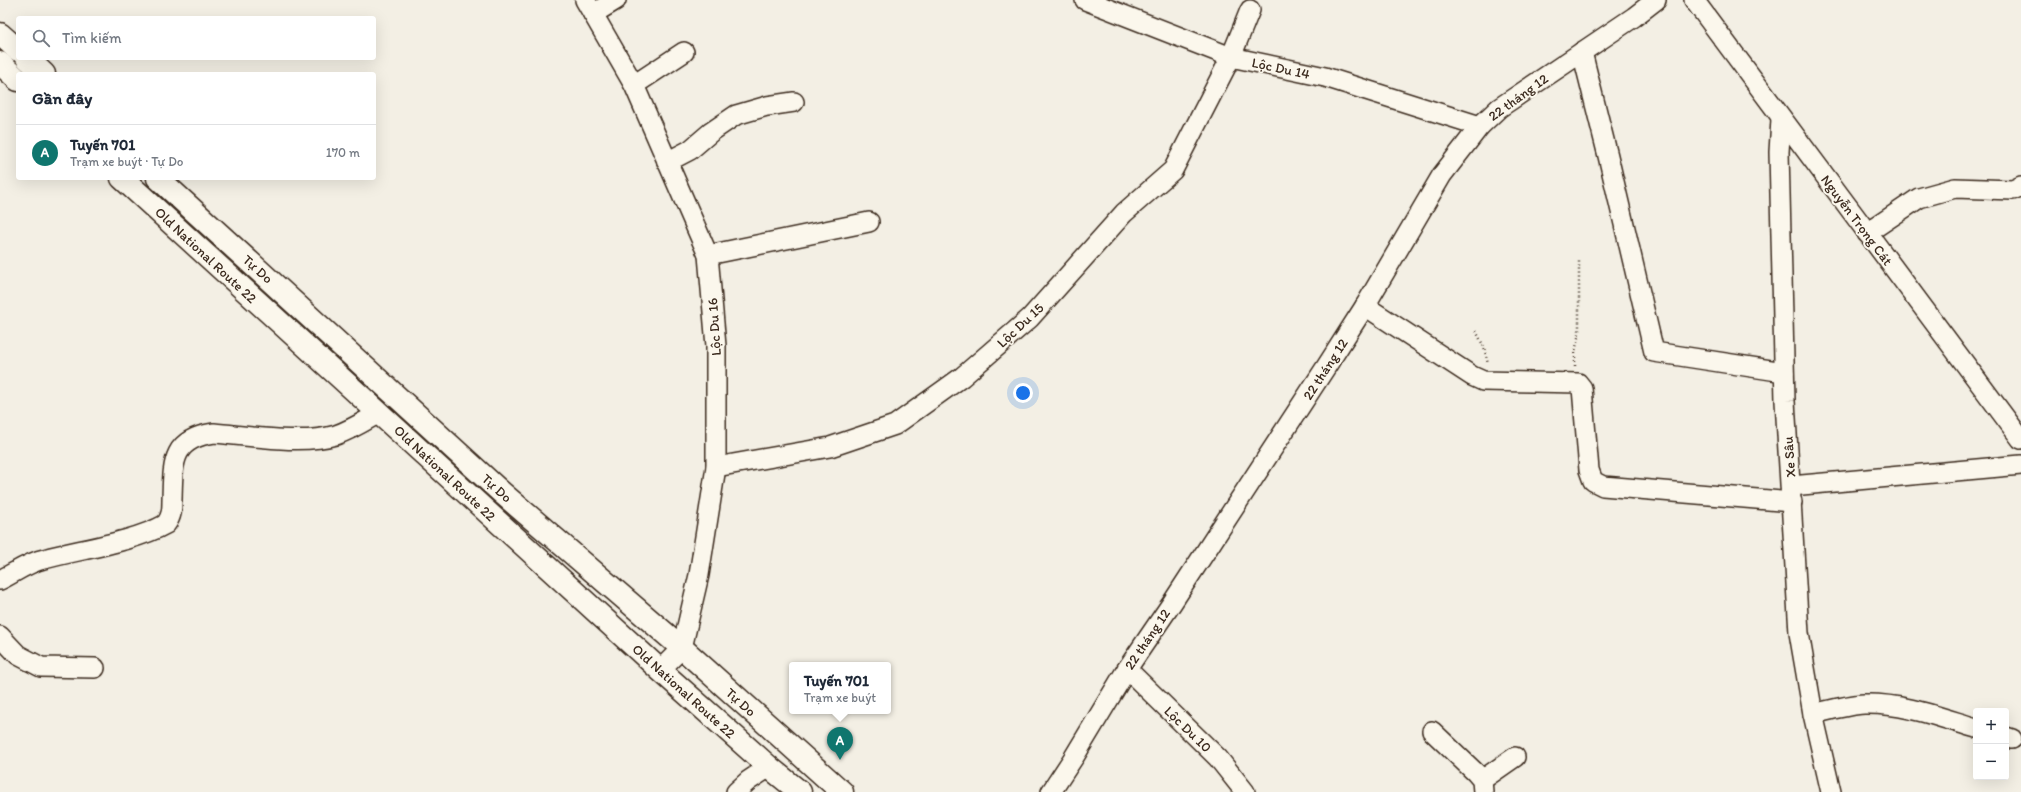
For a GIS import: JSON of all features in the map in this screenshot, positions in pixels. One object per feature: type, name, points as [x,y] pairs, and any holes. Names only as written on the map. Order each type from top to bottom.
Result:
[{"type":"main road","points":[[0,34],[16,48]]},
{"type":"main road","points":[[29,60],[42,72]]},
{"type":"main road","points":[[0,63],[16,78]]},
{"type":"main road","name":"Old National Route 22","points":[[124,180],[660,670],[769,767]]},
{"type":"main road","name":"Tự Do","points":[[160,180],[496,487],[682,648],[842,792]]},
{"type":"main road","points":[[769,767],[800,792]]},
{"type":"street","points":[[589,7],[616,0]]},
{"type":"street","name":"Lộc Du 14","points":[[1085,0],[1231,57],[1325,77],[1480,126]]},
{"type":"street","name":"22 tháng 12","points":[[1051,792],[1127,669],[1172,603],[1364,306],[1442,175],[1480,126],[1500,108],[1656,0]]},
{"type":"street","name":"Nguyễn Trọng Cát","points":[[1694,0],[1781,119],[2021,439]]},
{"type":"street","name":"Lộc Du 16","points":[[589,7],[634,86],[708,255],[716,346],[716,466],[698,576],[682,648]]},
{"type":"street","name":"Lộc Du 15","points":[[716,466],[830,447],[895,425],[962,377],[1030,318],[1124,213],[1173,170],[1231,57],[1250,10]]},
{"type":"street","points":[[634,86],[684,52]]},
{"type":"street","points":[[1582,52],[1654,352],[1784,372]]},
{"type":"street","points":[[667,162],[690,150],[711,132],[736,115],[767,106],[794,102]]},
{"type":"street","name":"Xe Sâu","points":[[1781,119],[1779,152],[1784,372],[1798,634],[1813,714],[1831,792]]},
{"type":"street","points":[[1867,233],[1919,198],[1955,188],[2013,190],[2021,186]]},
{"type":"street","points":[[708,255],[869,222]]},
{"type":"street","points":[[1364,306],[1472,376],[1491,382],[1578,383],[1582,388],[1589,470],[1593,481],[1603,486],[1791,494],[2021,466]]},
{"type":"street","points":[[0,580],[43,559],[137,536],[166,524],[172,514],[175,465],[180,446],[188,440],[201,435],[214,433],[302,440],[323,438],[337,435],[379,413]]},
{"type":"street","points":[[0,636],[18,655],[41,667],[95,668]]},
{"type":"street","points":[[660,670],[682,648]]},
{"type":"street","name":"Lộc Du 10","points":[[1127,669],[1218,758],[1245,792]]},
{"type":"street","points":[[1813,714],[1864,704],[1892,705],[1910,708],[1973,727]]},
{"type":"street","points":[[1432,731],[1483,786],[1515,757]]},
{"type":"street","points":[[736,792],[748,781],[769,767]]},
{"type":"path","points":[[1578,383],[1576,352],[1579,334],[1579,259]]},
{"type":"path","points":[[1476,331],[1488,358],[1491,382]]},
{"type":"place","name":"Tuyến 701","points":[[840,760]]}]
